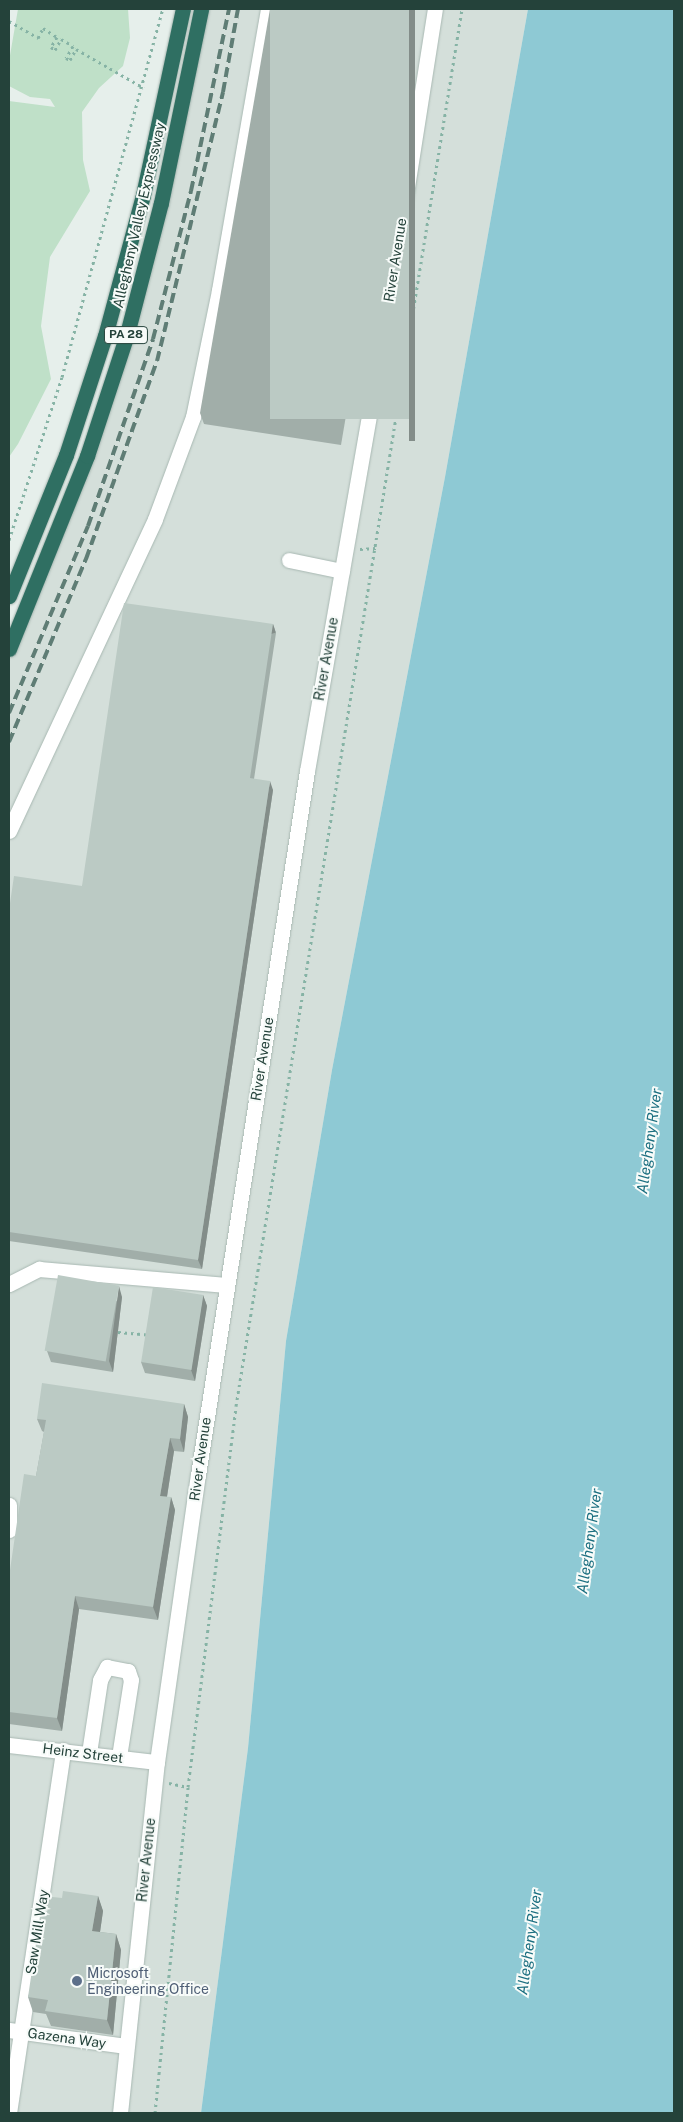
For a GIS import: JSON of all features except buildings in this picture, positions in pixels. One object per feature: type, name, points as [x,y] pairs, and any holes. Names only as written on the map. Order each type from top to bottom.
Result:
[{"type":"highway","name":"Allegheny Valley Expressway","points":[[9,596],[66,454],[104,336],[143,195],[183,9]]},
{"type":"highway","name":"Allegheny Valley Expressway","points":[[9,648],[87,456],[127,334],[161,203],[201,9]]},
{"type":"street","points":[[9,831],[148,537],[192,417],[219,290],[268,9]]},
{"type":"street","name":"River Avenue","points":[[120,2113],[157,1762],[226,1285],[435,9]]},
{"type":"street","points":[[289,560],[342,571]]},
{"type":"street","points":[[9,1284],[39,1269],[226,1285]]},
{"type":"street","points":[[9,1505],[9,1530]]},
{"type":"street","points":[[89,1753],[100,1680],[107,1667],[128,1671],[132,1680],[119,1757]]},
{"type":"street","name":"Heinz Street","points":[[9,1745],[157,1762]]},
{"type":"street","name":"Saw Mill Way","points":[[9,2113],[15,2031],[63,1750]]},
{"type":"street","name":"Gazena Way","points":[[15,2031],[126,2046]]},
{"type":"path","points":[[9,540],[62,377],[98,241],[144,88],[163,9]]},
{"type":"path","points":[[155,2113],[188,1786],[236,1406],[462,9]]},
{"type":"path","points":[[9,21],[38,38],[43,28],[57,37],[51,48],[54,50],[61,39],[73,46],[66,58],[70,60],[76,48],[144,88]]},
{"type":"path","points":[[118,1332],[151,1336]]},
{"type":"shaded area","points":[[201,9],[528,9],[445,477],[332,1070],[286,1341],[248,1748],[201,2113],[9,2113],[9,649],[127,334]]},
{"type":"green space","points":[[18,9],[128,9],[130,38],[123,66],[99,88],[82,112],[83,160],[90,191],[50,257],[41,326],[51,379],[18,444],[9,457],[9,101],[55,107],[50,99],[30,97],[9,86],[9,61]]},
{"type":"water","name":"Allegheny River","points":[[528,9],[674,9],[674,2113],[201,2113],[248,1748],[286,1341],[332,1070],[445,477]]},
{"type":"railway","points":[[9,713],[88,526],[153,339],[191,191],[229,9]]},
{"type":"railway","points":[[9,742],[86,559],[157,361],[223,92],[238,9]]},
{"type":"place","name":"Microsoft Engineering Office","points":[[77,1981]]}]
